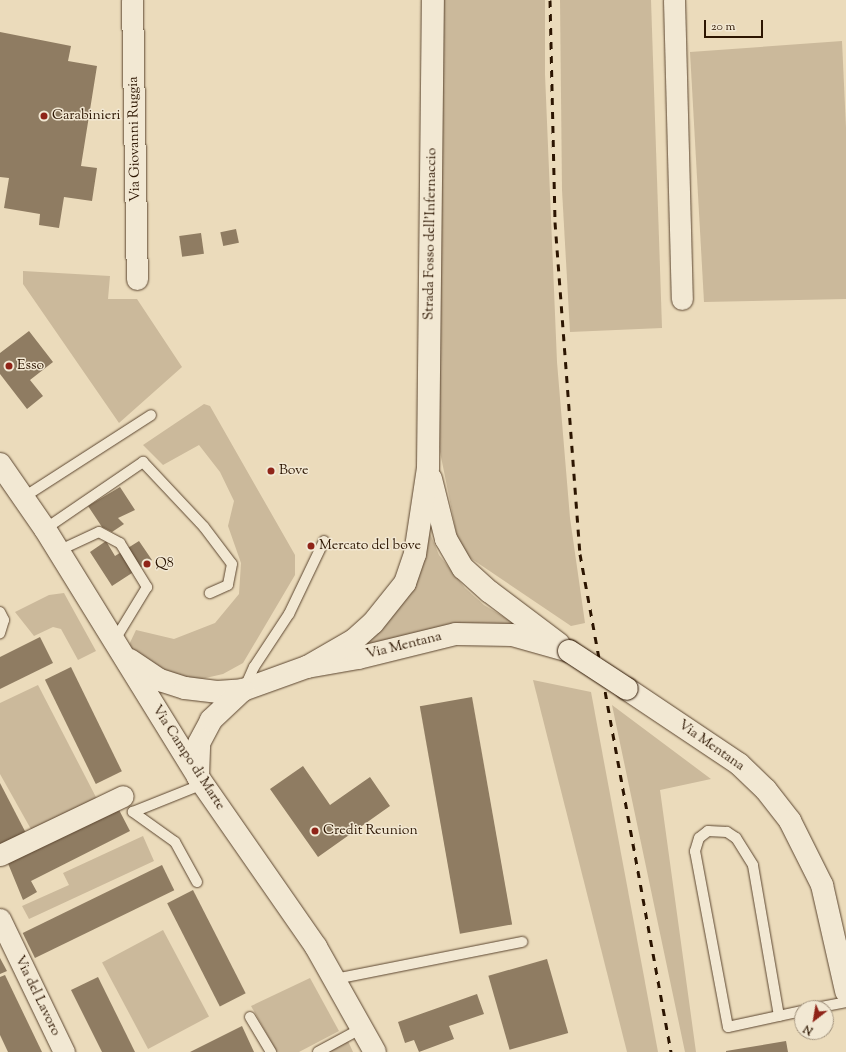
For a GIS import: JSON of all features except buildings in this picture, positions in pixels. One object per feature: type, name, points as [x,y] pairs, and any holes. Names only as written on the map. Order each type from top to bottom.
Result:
[{"type":"main road","name":"Strada Fosso dell'Infernaccio","points":[[428,468],[433,0]]},
{"type":"main road","name":"Via Campo di Marte","points":[[0,464],[45,529],[201,780],[316,947],[376,1052]]},
{"type":"main road","name":"Via Mentana","points":[[428,468],[446,539],[463,568],[490,592],[569,651],[739,764],[766,790],[790,822],[822,885],[846,991]]},
{"type":"main road","points":[[307,667],[354,640],[388,607],[405,583],[415,554],[428,468]]},
{"type":"main road","name":"Via Mentana","points":[[118,648],[160,680],[185,688],[217,692],[243,690],[307,667],[358,658],[456,634],[512,635],[569,651]]},
{"type":"main road","name":"Via Mentana","points":[[201,780],[199,743],[211,720],[243,690]]},
{"type":"street","name":"Via Giovanni Ruggia","points":[[132,0],[137,279]]},
{"type":"street","points":[[674,0],[682,299]]},
{"type":"street","points":[[0,855],[125,798]]},
{"type":"street","name":"Via del Lavoro","points":[[0,919],[64,1052]]},
{"type":"lane","points":[[24,497],[151,415]]},
{"type":"lane","points":[[45,529],[144,462],[204,527],[232,564],[228,585],[210,593]]},
{"type":"lane","points":[[58,551],[99,532],[120,543],[143,580],[147,587],[118,648]]},
{"type":"lane","points":[[243,690],[254,666],[289,614],[324,541]]},
{"type":"lane","points":[[0,612],[4,620],[0,633]]},
{"type":"lane","points":[[125,798],[201,780]]},
{"type":"lane","points":[[125,798],[175,842],[197,882]]},
{"type":"lane","points":[[779,1016],[753,865],[736,838],[727,832],[708,831],[700,838],[696,851],[728,1027],[779,1016],[794,1013]]},
{"type":"lane","points":[[335,979],[522,942]]},
{"type":"lane","points":[[834,1004],[846,1002]]},
{"type":"lane","points":[[250,1018],[271,1052]]},
{"type":"lane","points":[[318,1052],[362,1028]]},
{"type":"shaded area","points":[[438,0],[545,0],[545,74],[557,362],[570,518],[585,623],[571,626],[460,551],[435,427]]},
{"type":"shaded area","points":[[560,0],[651,0],[662,328],[570,332],[562,190]]},
{"type":"shaded area","points":[[842,41],[846,128],[846,299],[704,302],[690,52]]},
{"type":"shaded area","points":[[23,271],[110,276],[108,299],[137,299],[182,367],[119,423],[23,284]]},
{"type":"shaded area","points":[[204,404],[210,406],[295,555],[295,575],[243,663],[223,674],[197,680],[157,671],[127,649],[136,630],[174,639],[215,623],[239,594],[241,563],[228,526],[234,501],[220,472],[199,445],[163,465],[143,445]]},
{"type":"shaded area","points":[[429,531],[439,555],[465,588],[484,605],[525,630],[500,624],[466,623],[351,652],[373,636],[405,601],[415,585]]},
{"type":"shaded area","points":[[64,593],[96,651],[78,660],[61,629],[53,627],[34,636],[15,612],[49,595]]},
{"type":"shaded area","points":[[533,680],[591,692],[658,1052],[627,1052]]},
{"type":"shaded area","points":[[38,685],[99,803],[32,831],[0,774],[0,703]]},
{"type":"shaded area","points":[[612,705],[711,779],[660,790],[696,1052],[685,1052]]},
{"type":"shaded area","points":[[143,836],[154,861],[29,919],[22,906],[69,885],[63,873]]},
{"type":"shaded area","points":[[163,930],[209,1017],[148,1049],[102,962]]},
{"type":"shaded area","points":[[310,978],[339,1031],[299,1052],[277,1052],[251,1006]]},
{"type":"shaded area","points":[[347,1039],[353,1052],[324,1052]]},
{"type":"railway","points":[[550,0],[555,222],[580,554],[671,1052]]},
{"type":"place","name":"Carabinieri","points":[[44,116]]},
{"type":"place","name":"Esso","points":[[9,366]]},
{"type":"place","name":"Bove","points":[[271,471]]},
{"type":"place","name":"Mercato del bove","points":[[311,546]]},
{"type":"place","name":"Q8","points":[[147,564]]},
{"type":"place","name":"Credit Reunion","points":[[315,831]]}]
